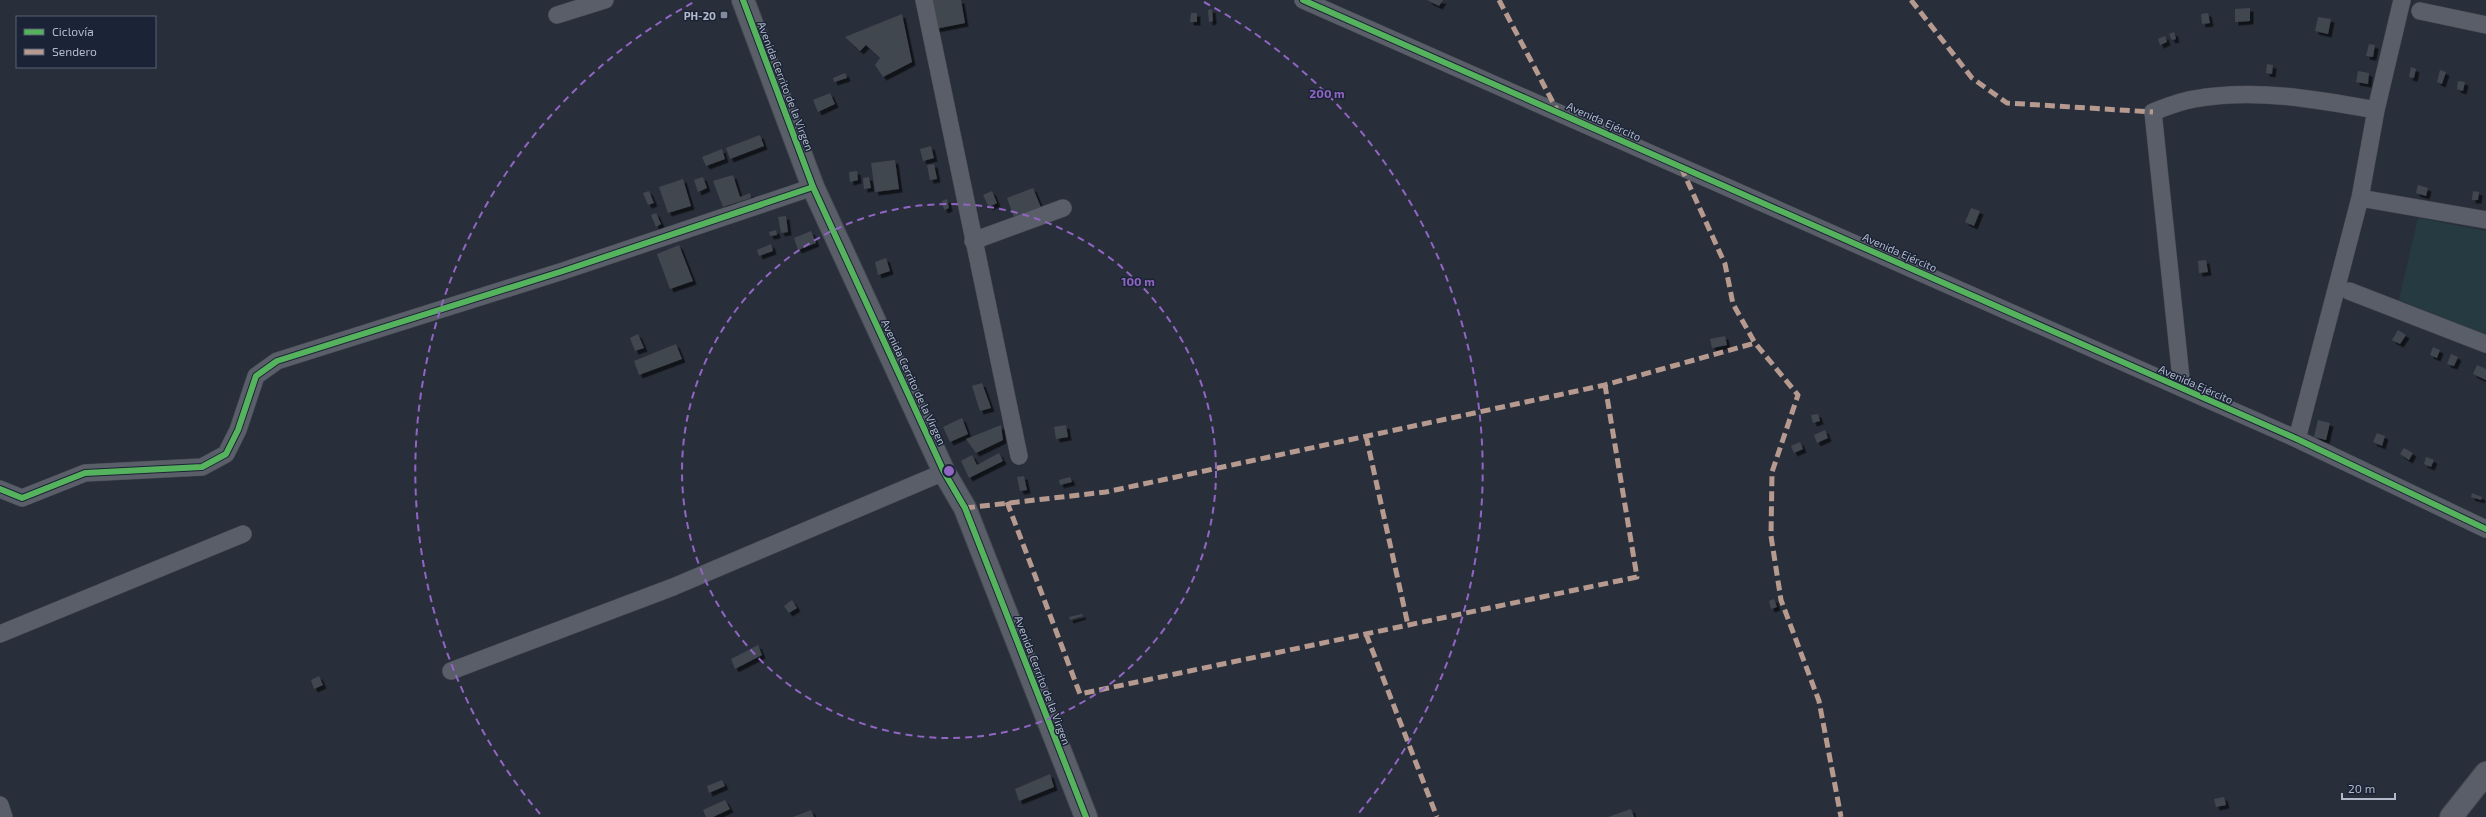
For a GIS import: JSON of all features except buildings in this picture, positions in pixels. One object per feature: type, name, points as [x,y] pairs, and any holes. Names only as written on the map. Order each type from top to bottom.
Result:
[{"type":"street","points":[[557,15],[605,0]]},
{"type":"street","name":"Avenida Cerrito de la Virgen","points":[[743,0],[813,187],[944,472],[965,508],[1083,816]]},
{"type":"street","points":[[924,0],[1019,456]]},
{"type":"street","name":"Avenida Ejército","points":[[1303,0],[2297,439],[2486,529]]},
{"type":"street","points":[[2297,439],[2360,198],[2376,110],[2402,0]]},
{"type":"street","points":[[2420,11],[2486,25]]},
{"type":"street","points":[[2182,388],[2153,112],[2192,99],[2247,94],[2306,98],[2376,110]]},
{"type":"street","points":[[0,489],[22,498],[85,473],[202,467],[226,454],[238,430],[256,376],[277,361],[563,271],[813,187]]},
{"type":"street","points":[[2360,198],[2486,220]]},
{"type":"street","points":[[973,241],[1063,208]]},
{"type":"street","points":[[2349,291],[2486,344]]},
{"type":"street","points":[[451,671],[673,586],[944,472]]},
{"type":"street","points":[[0,634],[242,534]]},
{"type":"street","points":[[2451,817],[2486,773]]},
{"type":"street","points":[[0,805],[4,817]]},
{"type":"shaded area","points":[[2418,218],[2486,231],[2486,334],[2399,300]]},
{"type":"marked path","points":[[1499,0],[1558,112]]},
{"type":"marked path","points":[[1911,0],[1972,78],[2007,103],[2153,112]]},
{"type":"marked path","points":[[1681,167],[1725,264],[1733,304],[1755,343],[1798,395],[1772,472],[1771,536],[1781,600],[1819,701],[1841,817]]},
{"type":"marked path","points":[[965,508],[1106,492],[1605,385],[1755,343]]},
{"type":"marked path","points":[[1007,502],[1080,694],[1637,577],[1605,385]]},
{"type":"marked path","points":[[1366,436],[1408,625]]},
{"type":"marked path","points":[[1366,634],[1437,817]]},
{"type":"cycle path","points":[[743,0],[813,187],[944,472],[965,508],[1086,817]]},
{"type":"cycle path","points":[[1303,0],[2297,439],[2486,529]]},
{"type":"cycle path","points":[[0,489],[22,498],[85,473],[202,467],[226,454],[238,430],[256,376],[277,361],[563,271],[813,187]]},
{"type":"place","name":"PH-20","points":[[724,15]]}]
